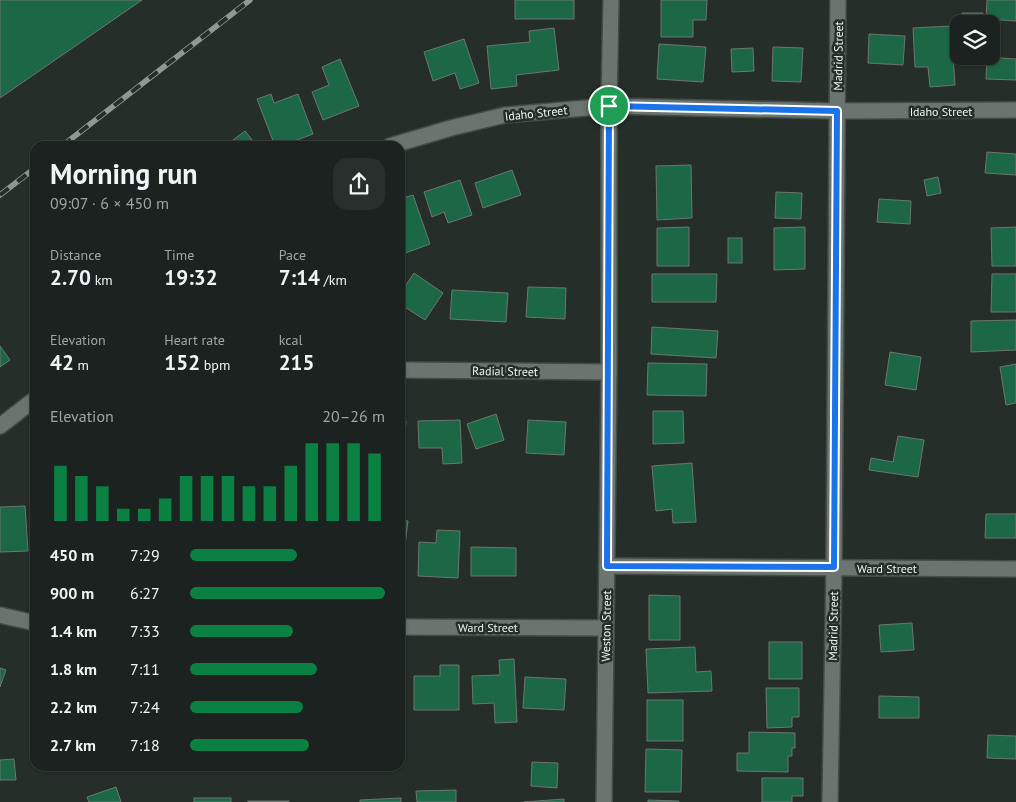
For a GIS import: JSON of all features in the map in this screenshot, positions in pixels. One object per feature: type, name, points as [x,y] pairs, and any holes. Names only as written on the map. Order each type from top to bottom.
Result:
[{"type":"street","name":"Weston Street","points":[[604,802],[611,0]]},
{"type":"street","name":"Madrid Street","points":[[830,802],[834,567],[838,0]]},
{"type":"street","name":"Idaho Street","points":[[405,142],[505,115],[609,106],[837,111],[1016,110]]},
{"type":"street","name":"Radial Street","points":[[405,370],[609,372]]},
{"type":"street","points":[[0,426],[30,403]]},
{"type":"street","name":"Ward Street","points":[[607,566],[1016,569]]},
{"type":"street","points":[[0,615],[30,622]]},
{"type":"street","name":"Ward Street","points":[[405,627],[606,628]]},
{"type":"building","points":[[0,0],[142,0],[0,98]]},
{"type":"building","points":[[515,0],[574,0],[574,19],[515,19]]},
{"type":"building","points":[[661,0],[707,0],[706,20],[693,20],[693,37],[661,37]]},
{"type":"building","points":[[987,0],[1016,0],[1016,21],[1000,20],[1000,15],[986,15]]},
{"type":"building","points":[[962,13],[983,13],[983,15],[962,15]]},
{"type":"building","points":[[950,26],[950,65],[954,65],[955,85],[930,87],[928,67],[915,67],[913,28]]},
{"type":"building","points":[[554,28],[559,70],[516,75],[517,86],[491,89],[487,46],[530,42],[529,31]]},
{"type":"building","points":[[869,34],[905,36],[903,65],[868,63]]},
{"type":"building","points":[[464,39],[479,83],[460,89],[455,73],[433,81],[424,52]]},
{"type":"building","points":[[659,44],[706,47],[703,82],[657,79]]},
{"type":"building","points":[[773,47],[803,48],[801,82],[772,81]]},
{"type":"building","points":[[753,48],[754,71],[732,72],[731,49]]},
{"type":"building","points":[[1000,58],[1016,59],[1016,80],[986,79],[987,65],[1000,65]]},
{"type":"building","points":[[340,59],[359,106],[323,120],[312,92],[329,85],[322,67]]},
{"type":"building","points":[[271,94],[274,103],[298,94],[313,134],[294,141],[273,141],[257,99]]},
{"type":"building","points":[[245,131],[253,141],[232,141]]},
{"type":"building","points":[[987,152],[1016,154],[1016,175],[985,173]]},
{"type":"building","points":[[691,165],[692,218],[657,220],[656,166]]},
{"type":"building","points":[[512,170],[521,195],[483,208],[475,183]]},
{"type":"building","points":[[938,177],[941,193],[927,196],[924,180]]},
{"type":"building","points":[[460,180],[472,215],[448,223],[444,212],[432,217],[424,192]]},
{"type":"building","points":[[776,192],[802,193],[801,219],[775,218]]},
{"type":"building","points":[[413,195],[430,244],[405,253],[405,197]]},
{"type":"building","points":[[879,199],[911,201],[910,224],[877,222]]},
{"type":"building","points":[[689,227],[689,266],[657,266],[657,228]]},
{"type":"building","points":[[805,227],[805,269],[774,270],[774,228]]},
{"type":"building","points":[[1016,227],[1016,266],[992,266],[991,228]]},
{"type":"building","points":[[728,238],[742,238],[742,263],[728,263]]},
{"type":"building","points":[[414,273],[443,293],[425,320],[405,307],[405,286]]},
{"type":"building","points":[[652,274],[717,274],[716,302],[652,302]]},
{"type":"building","points":[[992,274],[1016,274],[1016,312],[991,312]]},
{"type":"building","points":[[528,287],[566,288],[565,319],[526,317]]},
{"type":"building","points":[[452,290],[508,293],[506,322],[450,319]]},
{"type":"building","points":[[1016,320],[1016,350],[971,352],[971,321]]},
{"type":"building","points":[[652,327],[718,331],[716,358],[651,354]]},
{"type":"building","points":[[0,346],[10,360],[0,367]]},
{"type":"building","points":[[890,352],[921,357],[916,390],[885,385]]},
{"type":"building","points":[[648,363],[707,364],[706,396],[647,395]]},
{"type":"building","points":[[1016,364],[1016,403],[1006,405],[1000,367]]},
{"type":"building","points":[[653,411],[683,411],[684,443],[653,444]]},
{"type":"building","points":[[496,414],[504,440],[476,449],[467,424]]},
{"type":"building","points":[[460,420],[462,463],[443,464],[442,448],[419,448],[418,421]]},
{"type":"building","points":[[528,420],[566,422],[564,455],[526,453]]},
{"type":"building","points":[[898,436],[924,440],[918,477],[869,470],[871,458],[893,462]]},
{"type":"building","points":[[692,463],[696,522],[673,523],[672,509],[656,511],[652,466]]},
{"type":"building","points":[[25,506],[28,551],[0,552],[0,507]]},
{"type":"building","points":[[986,514],[1016,514],[1016,538],[985,538]]},
{"type":"building","points":[[405,521],[408,521],[405,545]]},
{"type":"building","points":[[437,530],[460,531],[458,578],[418,576],[419,542],[436,543]]},
{"type":"building","points":[[471,547],[516,548],[516,576],[471,576]]},
{"type":"building","points":[[649,595],[680,596],[680,640],[649,640]]},
{"type":"building","points":[[912,623],[914,650],[881,652],[879,625]]},
{"type":"building","points":[[769,642],[802,642],[802,679],[769,679]]},
{"type":"building","points":[[695,647],[696,672],[711,671],[712,691],[648,693],[646,649]]},
{"type":"building","points":[[514,659],[517,722],[495,723],[494,703],[473,704],[472,676],[500,675],[499,660]]},
{"type":"building","points":[[440,665],[459,665],[459,710],[414,710],[414,676],[440,676]]},
{"type":"building","points":[[0,668],[6,670],[0,687]]},
{"type":"building","points":[[525,677],[566,679],[564,710],[523,708]]},
{"type":"building","points":[[766,688],[799,688],[799,717],[792,717],[792,727],[767,728]]},
{"type":"building","points":[[879,696],[919,697],[919,718],[879,718]]},
{"type":"building","points":[[647,700],[683,700],[683,741],[647,741]]},
{"type":"building","points":[[749,732],[795,733],[795,748],[792,748],[792,756],[788,756],[788,772],[737,771],[737,753],[749,753]]},
{"type":"building","points":[[988,735],[1016,736],[1016,759],[987,758]]},
{"type":"building","points":[[646,749],[682,750],[681,792],[645,792]]},
{"type":"building","points":[[14,759],[16,780],[0,780],[0,760]]},
{"type":"building","points":[[532,762],[558,763],[557,788],[531,786]]},
{"type":"building","points":[[762,778],[803,778],[803,796],[792,796],[792,802],[762,802]]},
{"type":"building","points":[[116,787],[121,802],[89,802],[87,797]]},
{"type":"building","points":[[456,790],[456,802],[417,802],[416,791]]},
{"type":"building","points":[[194,798],[231,798],[231,802],[194,802]]},
{"type":"building","points":[[401,798],[401,802],[360,802],[360,800]]},
{"type":"building","points":[[564,799],[564,802],[524,802]]},
{"type":"building","points":[[648,800],[679,801],[679,802],[648,802]]},
{"type":"building","points":[[289,801],[289,802],[248,802]]},
{"type":"railway","points":[[68,141],[250,0]]},
{"type":"railway","points":[[0,195],[30,172]]},
{"type":"route","points":[[609,106],[837,111],[834,567],[607,566],[609,106]]}]
